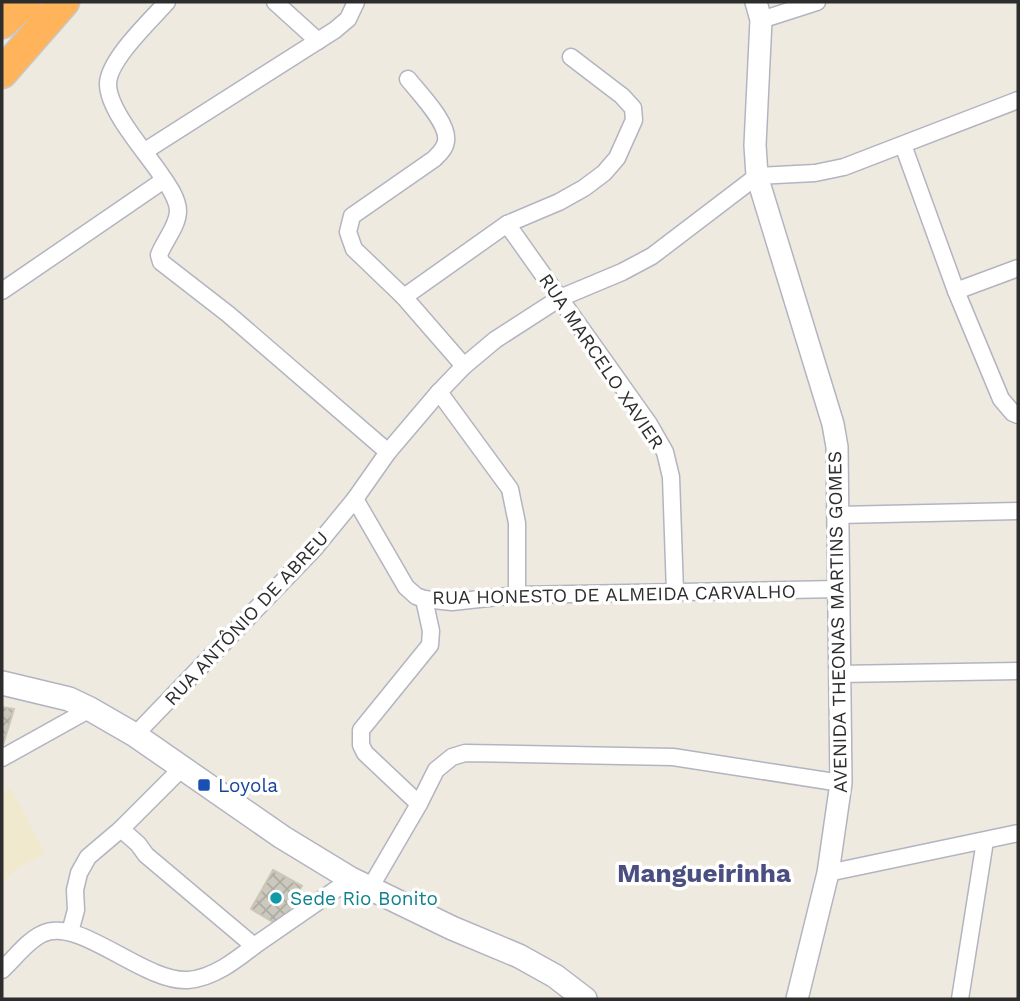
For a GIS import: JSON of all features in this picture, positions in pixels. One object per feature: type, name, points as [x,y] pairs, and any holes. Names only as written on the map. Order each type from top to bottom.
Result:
[{"type":"highway","points":[[2,23],[26,2]]},
{"type":"highway","points":[[2,46],[37,2]]},
{"type":"highway","points":[[2,73],[64,2]]},
{"type":"main road","points":[[2,683],[69,699],[90,709],[135,735],[282,837],[361,884],[452,929],[519,956],[555,976],[585,999]]},
{"type":"street","points":[[2,12],[8,2]]},
{"type":"street","points":[[167,2],[121,54],[109,77],[108,85],[113,105],[164,180],[177,204],[176,220],[159,255],[161,262],[228,314],[388,452]]},
{"type":"street","points":[[275,2],[318,41]]},
{"type":"street","points":[[145,152],[318,41],[348,19],[356,2]]},
{"type":"street","points":[[759,11],[817,2]]},
{"type":"street","name":"AVENIDA THEONAS MARTINS GOMES","points":[[759,11],[755,145],[757,176],[837,447],[841,783],[828,873],[797,999]]},
{"type":"street","points":[[404,297],[507,224],[584,188],[604,173],[617,158],[634,120],[634,108],[571,57]]},
{"type":"street","points":[[408,79],[445,127],[444,149],[434,159],[352,216],[349,241],[362,258],[404,297],[464,366]]},
{"type":"street","points":[[757,176],[830,171],[1018,100]]},
{"type":"street","points":[[902,145],[956,291],[1001,399],[1018,415]]},
{"type":"street","name":"RUA ANTÔNIO DE ABREU","points":[[135,735],[314,549],[355,499],[388,452],[464,366],[495,340],[560,298],[652,256],[757,176]]},
{"type":"street","points":[[2,290],[164,180]]},
{"type":"street","name":"RUA MARCELO XAVIER","points":[[507,224],[649,424],[665,452],[671,477],[675,592]]},
{"type":"street","points":[[956,291],[1018,268]]},
{"type":"street","points":[[439,392],[506,482],[517,523],[517,595]]},
{"type":"street","name":"RUA HONESTO DE ALMEIDA CARVALHO","points":[[355,499],[400,578],[416,596],[424,599],[452,602],[517,595],[838,589]]},
{"type":"street","points":[[838,515],[1018,511]]},
{"type":"street","points":[[419,804],[365,753],[359,738],[361,730],[430,645],[431,631],[424,599]]},
{"type":"street","points":[[839,674],[1018,671]]},
{"type":"street","points":[[2,758],[90,709]]},
{"type":"street","points":[[2,970],[41,934],[70,932],[157,975],[190,980],[211,974],[361,884],[419,804],[436,770],[452,757],[465,753],[673,757],[841,783]]},
{"type":"street","points":[[70,932],[76,910],[75,890],[79,873],[88,857],[121,829],[181,769]]},
{"type":"street","points":[[121,829],[146,855],[254,946]]},
{"type":"street","points":[[828,873],[1018,833]]},
{"type":"street","points":[[960,999],[985,841]]},
{"type":"shaded area","points":[[11,788],[45,854],[18,867],[2,883],[2,792]]},
{"type":"building","points":[[2,707],[14,709],[2,748]]},
{"type":"building","name":"Sede Rio Bonito","points":[[273,870],[302,886],[280,926],[251,909]]},
{"type":"place","name":"Loyola","points":[[204,785]]},
{"type":"place","name":"Sede Rio Bonito","points":[[276,898]]},
{"type":"district","name":"Mangueirinha","points":[[704,873]]}]
